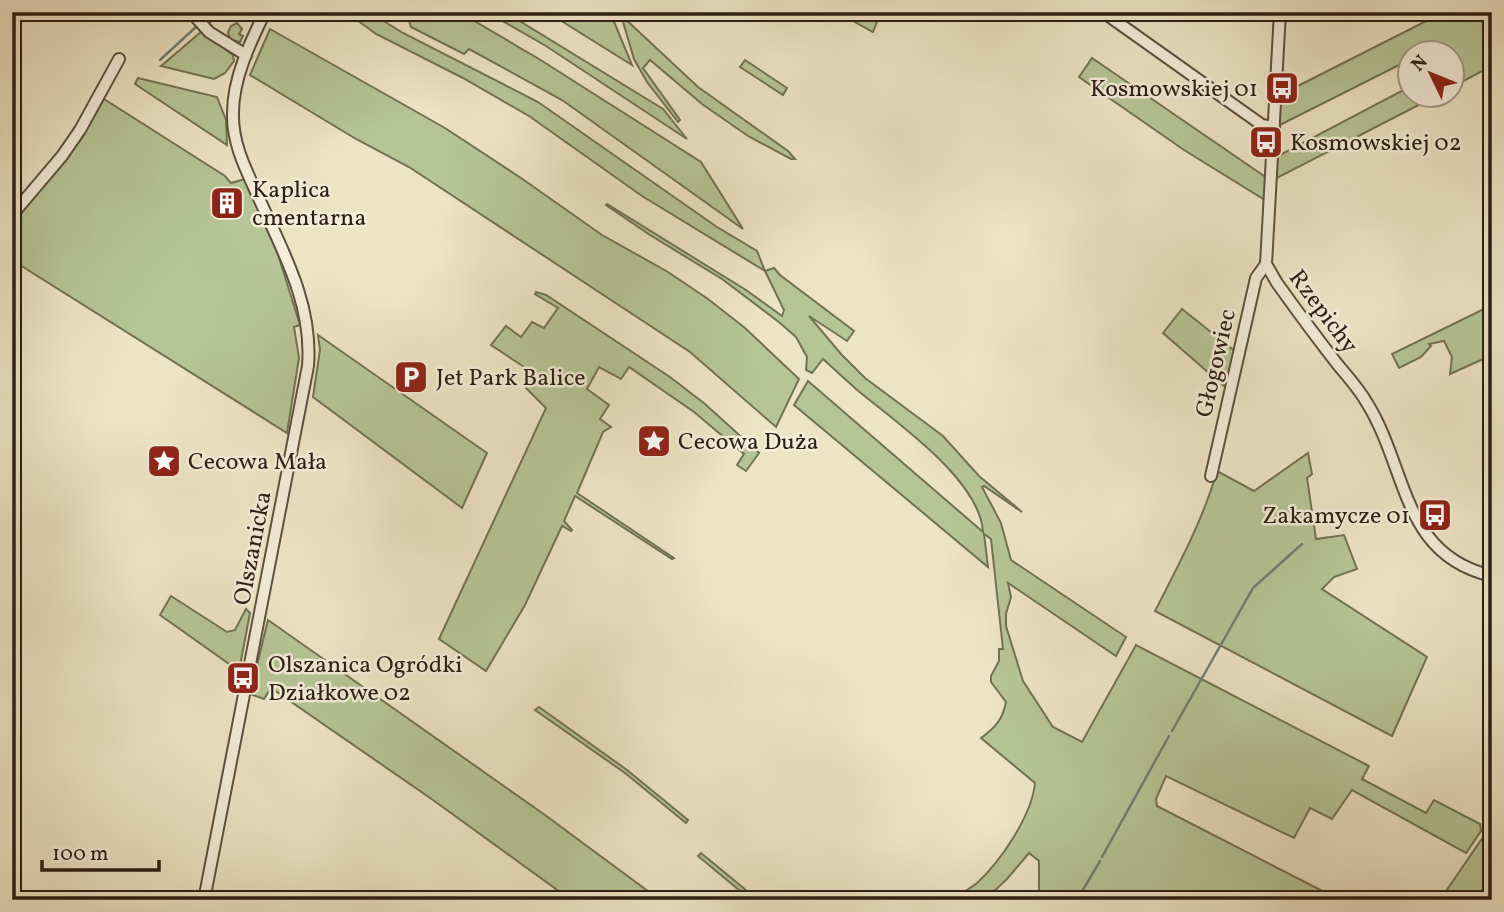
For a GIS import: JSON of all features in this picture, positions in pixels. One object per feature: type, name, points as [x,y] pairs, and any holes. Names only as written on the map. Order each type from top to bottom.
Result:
[{"type":"street","points":[[191,12],[209,32],[246,54]]},
{"type":"street","name":"Olszanicka","points":[[204,900],[309,352],[308,323],[301,298],[244,166],[235,135],[234,100],[246,54],[265,12]]},
{"type":"street","points":[[1103,12],[1262,125],[1274,127]]},
{"type":"street","name":"Rzepichy","points":[[1280,12],[1266,264],[1277,284],[1366,401],[1385,436],[1411,506],[1427,537],[1455,563],[1474,572],[1492,576]]},
{"type":"street","points":[[12,215],[74,139],[119,59]]},
{"type":"street","name":"Głogowiec","points":[[1211,476],[1256,278],[1266,264]]},
{"type":"green space","points":[[346,12],[369,12],[403,33],[538,102],[717,227],[757,251],[765,271],[642,196],[529,116],[463,78],[376,34]]},
{"type":"green space","points":[[396,12],[459,12],[539,59],[701,162],[743,229],[562,100],[469,49],[464,54],[411,27],[409,21]]},
{"type":"green space","points":[[487,12],[505,12],[663,109],[687,139],[546,46]]},
{"type":"green space","points":[[547,12],[610,12],[632,65]]},
{"type":"green space","points":[[837,12],[881,12],[873,32]]},
{"type":"green space","points":[[1444,12],[1492,12],[1492,66],[1466,80],[1466,38],[1396,38],[1396,67],[1278,126],[1282,94]]},
{"type":"green space","points":[[621,15],[698,87],[788,151],[795,159],[748,136],[702,104],[650,60],[643,68],[680,120],[678,122],[647,82],[634,59]]},
{"type":"green space","points":[[237,23],[242,29],[239,34],[243,36],[240,42],[230,40],[228,32],[231,26]]},
{"type":"green space","points":[[270,29],[445,128],[602,235],[668,272],[745,328],[799,379],[776,427],[690,352],[409,167],[356,139],[250,75]]},
{"type":"green space","points":[[202,31],[233,55],[234,61],[225,73],[214,79],[161,66]]},
{"type":"green space","points":[[1092,58],[1267,178],[1265,200],[1184,150],[1079,77]]},
{"type":"green space","points":[[745,60],[787,88],[783,95],[740,67]]},
{"type":"green space","points":[[138,78],[217,97],[226,120],[227,145],[135,84]]},
{"type":"green space","points":[[1396,94],[1396,108],[1413,108],[1277,178],[1276,157]]},
{"type":"green space","points":[[104,99],[225,176],[231,183],[245,179],[276,248],[300,325],[294,327],[299,358],[287,433],[12,260],[12,219],[81,139]]},
{"type":"green space","points":[[606,205],[746,290],[782,316],[784,310],[765,271],[774,268],[854,331],[847,341],[809,316],[865,378],[943,436],[979,476],[1022,512],[982,487],[1001,523],[1011,560],[1126,637],[1116,656],[1008,583],[1011,597],[1006,626],[1023,681],[1053,727],[1082,742],[1136,645],[1369,766],[1362,779],[1426,813],[1434,800],[1480,824],[1481,831],[1466,853],[1352,790],[1332,819],[1310,808],[1294,838],[1166,776],[1156,799],[1157,806],[1340,900],[1029,900],[1039,892],[1039,861],[1029,853],[985,900],[955,900],[977,883],[996,863],[1014,837],[1028,809],[1035,783],[981,738],[998,723],[1006,702],[991,682],[991,676],[999,661],[999,649],[1003,649],[991,539],[984,534],[988,567],[794,405],[808,381],[983,532],[978,512],[952,472],[933,453],[823,359],[812,373],[806,370],[807,357],[796,337],[780,323],[722,279]]},
{"type":"green space","points":[[535,294],[546,295],[670,377],[705,404],[759,453],[746,471],[737,465],[744,454],[694,412],[629,367],[621,379],[599,367],[587,389],[609,405],[600,419],[611,427],[603,432],[577,493],[674,558],[575,496],[564,521],[572,530],[562,526],[525,605],[486,671],[439,639],[546,408],[526,388],[533,373],[491,345],[506,326],[521,337],[532,322],[544,328],[558,308]]},
{"type":"green space","points":[[1492,305],[1492,355],[1450,374],[1452,357],[1444,341],[1429,344],[1431,346],[1421,357],[1399,368],[1392,354]]},
{"type":"green space","points":[[1182,309],[1235,351],[1225,387],[1163,333]]},
{"type":"green space","points":[[318,335],[487,453],[462,508],[313,397],[320,350]]},
{"type":"green space","points":[[1308,453],[1312,474],[1307,478],[1316,539],[1344,535],[1357,569],[1334,577],[1322,589],[1427,657],[1392,736],[1155,611],[1197,525],[1217,471],[1254,491]]},
{"type":"green space","points":[[171,596],[227,632],[235,630],[246,609],[250,613],[239,671],[160,615]]},
{"type":"green space","points":[[268,620],[545,815],[660,900],[571,900],[271,688],[264,699],[250,694]]},
{"type":"green space","points":[[539,707],[627,770],[688,820],[686,823],[625,773],[535,710]]},
{"type":"green space","points":[[1492,824],[1492,900],[1440,900]]},
{"type":"green space","points":[[701,853],[758,900],[751,900],[698,856]]},
{"type":"waterway","points":[[208,23],[228,12]]},
{"type":"waterway","points":[[160,60],[197,26]]},
{"type":"waterway","points":[[1172,731],[1253,588],[1302,544]]},
{"type":"waterway","points":[[1102,857],[1169,736]]},
{"type":"waterway","points":[[1077,900],[1100,861]]},
{"type":"place","name":"Kosmowskiej 01","points":[[1282,88]]},
{"type":"place","name":"Kosmowskiej 02","points":[[1266,142]]},
{"type":"place","name":"Kaplica cmentarna","points":[[227,203]]},
{"type":"place","name":"Jet Park Balice","points":[[411,377]]},
{"type":"place","name":"Cecowa Duża","points":[[654,441]]},
{"type":"place","name":"Cecowa Mała","points":[[164,461]]},
{"type":"place","name":"Zakamycze 01","points":[[1435,515]]},
{"type":"place","name":"Olszanica Ogródki Działkowe 02","points":[[243,678]]}]
